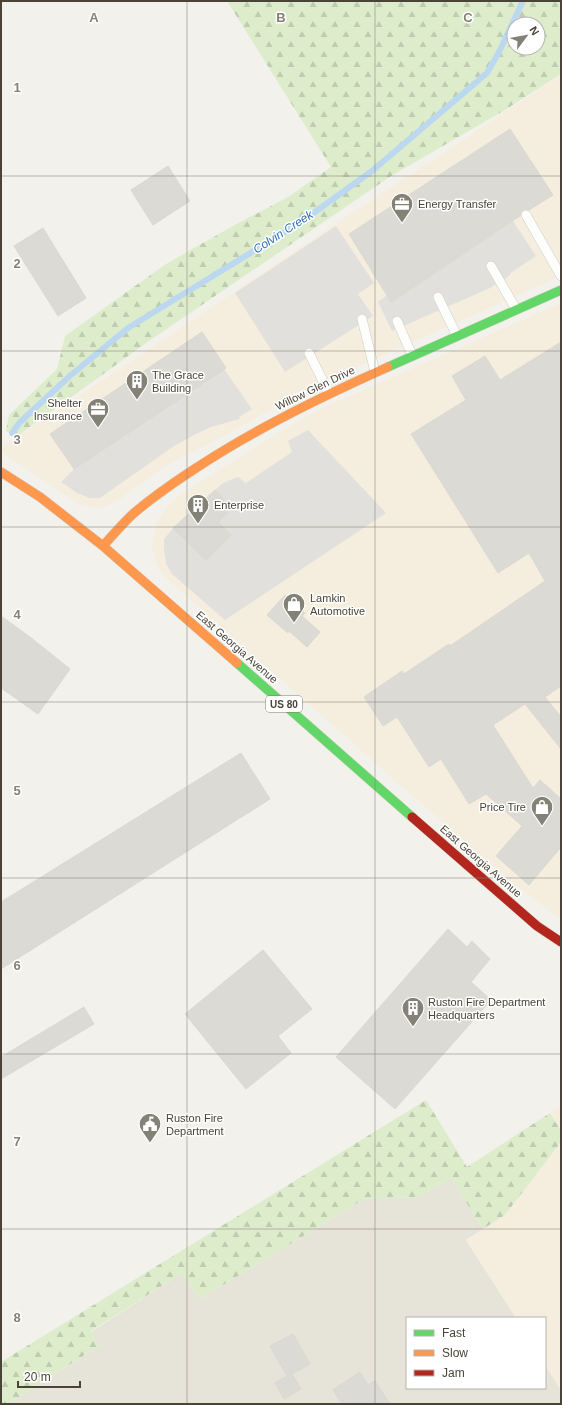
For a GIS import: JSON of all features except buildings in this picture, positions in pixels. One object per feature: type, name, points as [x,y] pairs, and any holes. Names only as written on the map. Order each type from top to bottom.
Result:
[{"type":"main road","name":"Willow Glen Drive","points":[[103,546],[133,514],[161,491],[248,435],[329,393],[561,290]]},
{"type":"main road","name":"East Georgia Avenue","points":[[1,472],[40,497],[103,546],[537,926],[561,942]]},
{"type":"lane","points":[[526,215],[561,276]]},
{"type":"lane","points":[[491,266],[516,310]]},
{"type":"lane","points":[[438,297],[457,336]]},
{"type":"lane","points":[[362,319],[375,372]]},
{"type":"lane","points":[[397,321],[412,355]]},
{"type":"lane","points":[[309,353],[329,393]]},
{"type":"shaded area","points":[[561,75],[561,276],[354,368],[294,397],[166,466],[117,501],[106,506],[99,508],[79,504],[1,452],[1,448]]},
{"type":"shaded area","points":[[513,221],[536,256],[512,272],[508,277],[490,288],[392,331],[378,302],[387,295],[391,301]]},
{"type":"shaded area","points":[[336,226],[374,283],[358,294],[373,316],[285,372],[235,293]]},
{"type":"shaded area","points":[[561,303],[561,919],[525,893],[449,828],[165,577],[159,569],[153,553],[152,542],[157,522],[168,506],[176,498],[280,432],[320,409]]},
{"type":"shaded area","points":[[224,369],[252,409],[239,417],[240,419],[211,427],[174,446],[100,498],[90,498],[77,493],[61,482],[74,469]]},
{"type":"shaded area","points":[[308,430],[386,513],[225,620],[172,574],[166,564],[164,539],[173,528],[206,560],[230,535],[218,522],[232,508],[215,490],[223,483],[238,477],[246,483],[292,452],[288,441]]},
{"type":"shaded area","points":[[561,1106],[561,1131],[550,1113]]},
{"type":"shaded area","points":[[561,1142],[561,1390],[546,1367],[546,1317],[515,1317],[466,1240],[505,1215]]},
{"type":"shaded area","points":[[451,1178],[483,1229],[466,1240],[515,1317],[406,1317],[406,1389],[546,1389],[546,1367],[561,1390],[561,1404],[8,1404],[100,1345],[91,1332],[182,1273],[200,1299],[364,1199],[420,1197]]},
{"type":"green space","points":[[227,1],[561,1],[561,74],[505,110],[391,176],[149,341],[16,437],[6,431],[9,415],[57,369],[65,336],[166,264],[288,197],[331,167]]},
{"type":"green space","points":[[426,1100],[467,1167],[550,1113],[561,1131],[561,1142],[505,1215],[483,1229],[451,1178],[420,1197],[364,1199],[200,1299],[182,1273],[91,1331],[100,1345],[8,1404],[1,1404],[1,1362]]},
{"type":"waterway","name":"Colvin Creek","points":[[12,433],[20,422],[71,375],[128,328],[301,222],[372,171],[487,73],[499,52],[523,1]]},
{"type":"traffic: fast","points":[[388,367],[561,290]]},
{"type":"traffic: fast","points":[[237,663],[412,817]]},
{"type":"traffic: slow","points":[[103,546],[141,507],[216,455],[289,414],[388,367]]},
{"type":"traffic: slow","points":[[1,472],[40,497],[103,546],[237,663]]},
{"type":"traffic: jam","points":[[412,817],[537,926],[561,942]]},
{"type":"place","name":"Energy Transfer","points":[[402,224]]},
{"type":"place","name":"The Grace Building","points":[[137,400]]},
{"type":"place","name":"Shelter Insurance","points":[[98,428]]},
{"type":"place","name":"Enterprise","points":[[198,524]]},
{"type":"place","name":"Lamkin Automotive","points":[[294,624]]},
{"type":"place","name":"Price Tire","points":[[542,826]]},
{"type":"place","name":"Ruston Fire Department Headquarters","points":[[413,1028]]},
{"type":"place","name":"Ruston Fire Department","points":[[150,1144]]}]
